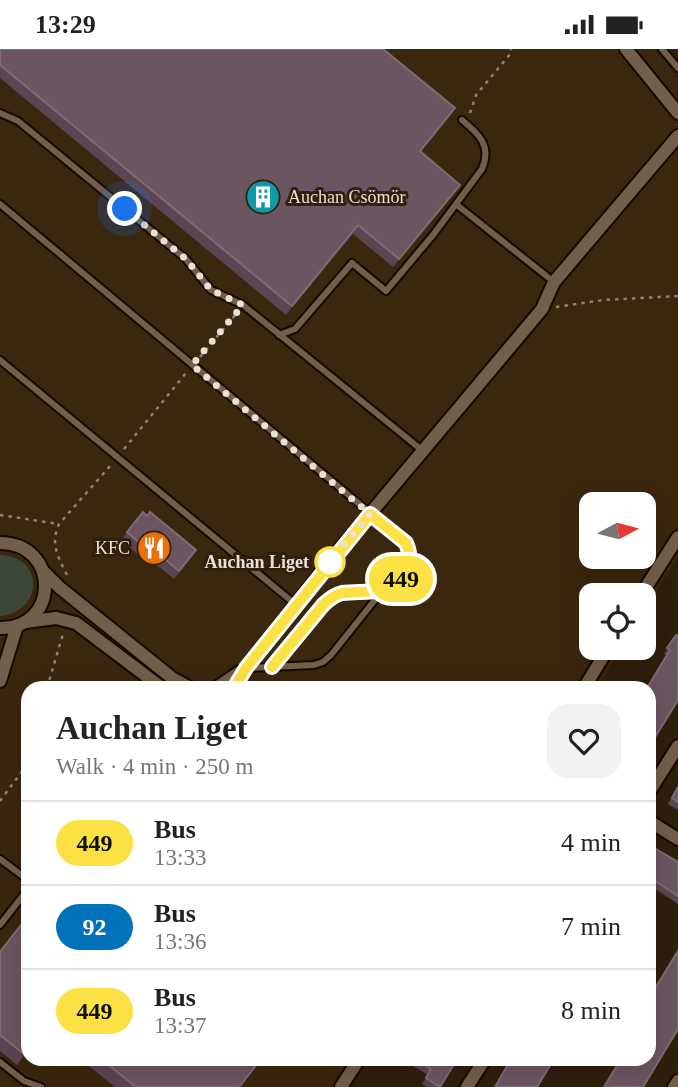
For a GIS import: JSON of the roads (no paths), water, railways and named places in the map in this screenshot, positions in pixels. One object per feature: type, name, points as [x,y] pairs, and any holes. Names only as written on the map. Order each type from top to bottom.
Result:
[{"type":"street","points":[[626,49],[678,113]]},
{"type":"street","points":[[238,681],[296,604],[542,309],[554,282],[678,136]]},
{"type":"street","points":[[649,583],[678,537]]},
{"type":"street","points":[[0,543],[12,544],[28,551],[37,560],[46,584],[43,600],[36,613],[21,624],[0,681]]},
{"type":"street","points":[[43,571],[59,587],[177,681]]},
{"type":"street","points":[[0,628],[49,619],[68,620],[80,625],[153,681]]},
{"type":"street","points":[[588,681],[601,660]]},
{"type":"street","points":[[226,681],[246,668]]},
{"type":"street","points":[[656,781],[678,745]]},
{"type":"street","points":[[656,825],[678,839]]},
{"type":"street","points":[[341,1087],[354,1066]]},
{"type":"street","points":[[467,1087],[480,1066]]},
{"type":"street","points":[[674,1087],[678,1081]]},
{"type":"lane","points":[[662,49],[678,68]]},
{"type":"lane","points":[[0,113],[18,121],[179,253],[211,290],[243,305],[423,451]]},
{"type":"lane","points":[[279,335],[295,329],[352,263],[386,291],[457,205],[486,161],[484,142],[462,120]]},
{"type":"lane","points":[[0,204],[401,538],[409,549],[407,571],[399,581],[383,590],[323,662],[314,665],[246,668]]},
{"type":"lane","points":[[457,205],[554,282]]},
{"type":"lane","points":[[0,360],[296,604]]},
{"type":"lane","points":[[272,667],[333,596],[383,590]]},
{"type":"lane","points":[[0,857],[21,874]]},
{"type":"lane","points":[[0,925],[21,898]]},
{"type":"lane","points":[[0,1062],[24,1081],[41,1087]]},
{"type":"place","name":"Auchan Csömör","points":[[263,197]]},
{"type":"place","name":"KFC","points":[[154,548]]},
{"type":"place","name":"Auchan Liget","points":[[330,562]]}]
